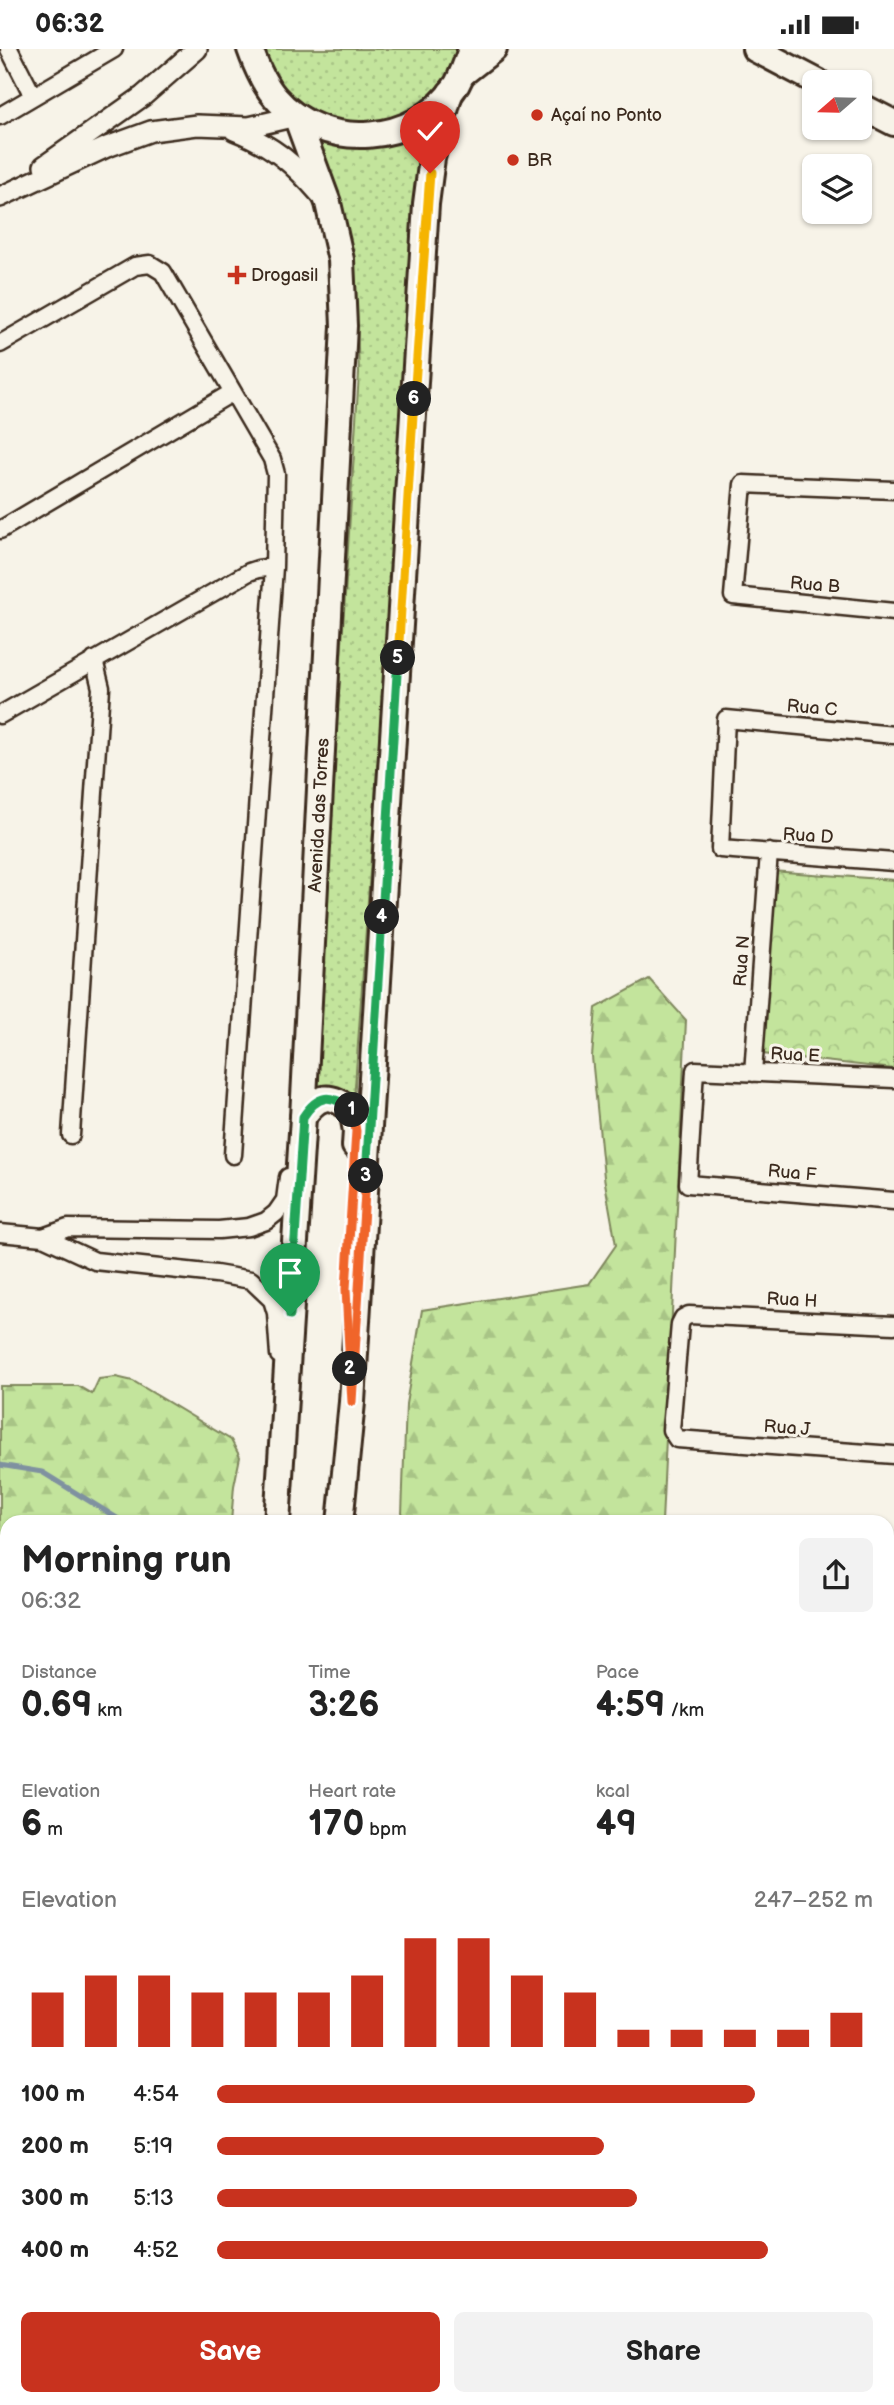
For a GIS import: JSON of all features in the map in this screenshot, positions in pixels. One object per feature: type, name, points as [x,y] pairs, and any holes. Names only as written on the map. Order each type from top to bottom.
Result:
[{"type":"main road","points":[[250,49],[259,73],[296,116],[330,131],[349,135],[377,135],[405,128],[429,113],[494,49]]},
{"type":"main road","points":[[341,1515],[352,1402],[426,204],[432,158],[456,84],[471,49]]},
{"type":"main road","points":[[755,49],[802,74]]},
{"type":"main road","points":[[872,111],[894,123]]},
{"type":"main road","name":"Avenida das Torres","points":[[277,1515],[303,1117],[344,326],[341,260],[328,203],[296,116]]},
{"type":"main road","points":[[303,1117],[313,1103],[322,1098],[339,1100],[352,1110],[356,1131],[346,1289],[352,1402]]},
{"type":"street","points":[[9,49],[33,96]]},
{"type":"street","points":[[0,116],[114,49]]},
{"type":"street","points":[[2,196],[143,96],[197,49]]},
{"type":"street","points":[[2,196],[107,147],[151,131],[197,125],[227,127],[269,124],[296,116]]},
{"type":"street","points":[[227,127],[275,149],[297,167],[328,203]]},
{"type":"street","points":[[0,344],[135,266],[150,264],[163,272],[272,459],[276,474],[274,567],[233,1155]]},
{"type":"street","points":[[0,530],[233,392]]},
{"type":"street","name":"Rua B","points":[[894,490],[743,484],[733,596],[894,612]]},
{"type":"street","points":[[0,715],[248,572],[274,567]]},
{"type":"street","points":[[71,1135],[101,688],[94,660]]},
{"type":"street","name":"Rua C","points":[[720,849],[726,719],[894,734]]},
{"type":"street","name":"Rua D","points":[[720,849],[894,862]]},
{"type":"street","name":"Rua N","points":[[753,1073],[769,852]]},
{"type":"street","name":"Rua E","points":[[688,1184],[695,1070],[894,1079]]},
{"type":"street","points":[[43,1237],[68,1228],[219,1230],[249,1227],[266,1221],[285,1200],[290,1145],[303,1117]]},
{"type":"street","name":"Rua F","points":[[688,1184],[894,1201]]},
{"type":"street","points":[[0,1233],[43,1237],[95,1261],[251,1280],[272,1300],[276,1313],[284,1413]]},
{"type":"street","name":"Rua H","points":[[677,1439],[671,1430],[680,1324],[688,1315],[894,1325]]},
{"type":"street","name":"Rua J","points":[[677,1439],[894,1455]]},
{"type":"green space","points":[[263,49],[459,49],[444,81],[421,105],[393,118],[361,123],[330,118],[301,104],[278,81]]},
{"type":"green space","points":[[426,134],[417,197],[354,1101],[327,1088],[314,1088],[359,373],[356,298],[348,239],[314,143],[384,142]]},
{"type":"green space","points":[[771,871],[894,880],[894,1069],[763,1054]]},
{"type":"green space","points":[[649,979],[686,1020],[662,1515],[403,1515],[406,1404],[422,1310],[589,1284],[616,1245],[604,1177],[592,1057],[596,1008]]},
{"type":"green space","points":[[116,1377],[133,1381],[231,1440],[240,1457],[232,1515],[0,1515],[0,1386],[78,1386],[92,1394],[99,1379]]},
{"type":"waterway","points":[[0,1465],[42,1472],[112,1515]]},
{"type":"place","name":"Açaí no Ponto","points":[[537,115]]},
{"type":"place","name":"BR","points":[[513,160]]},
{"type":"place","name":"Drogasil","points":[[237,275]]},
{"type":"route","points":[[290,1315],[303,1117],[313,1103],[322,1098],[339,1100],[352,1110],[356,1131],[346,1289],[352,1402],[430,173]]}]
